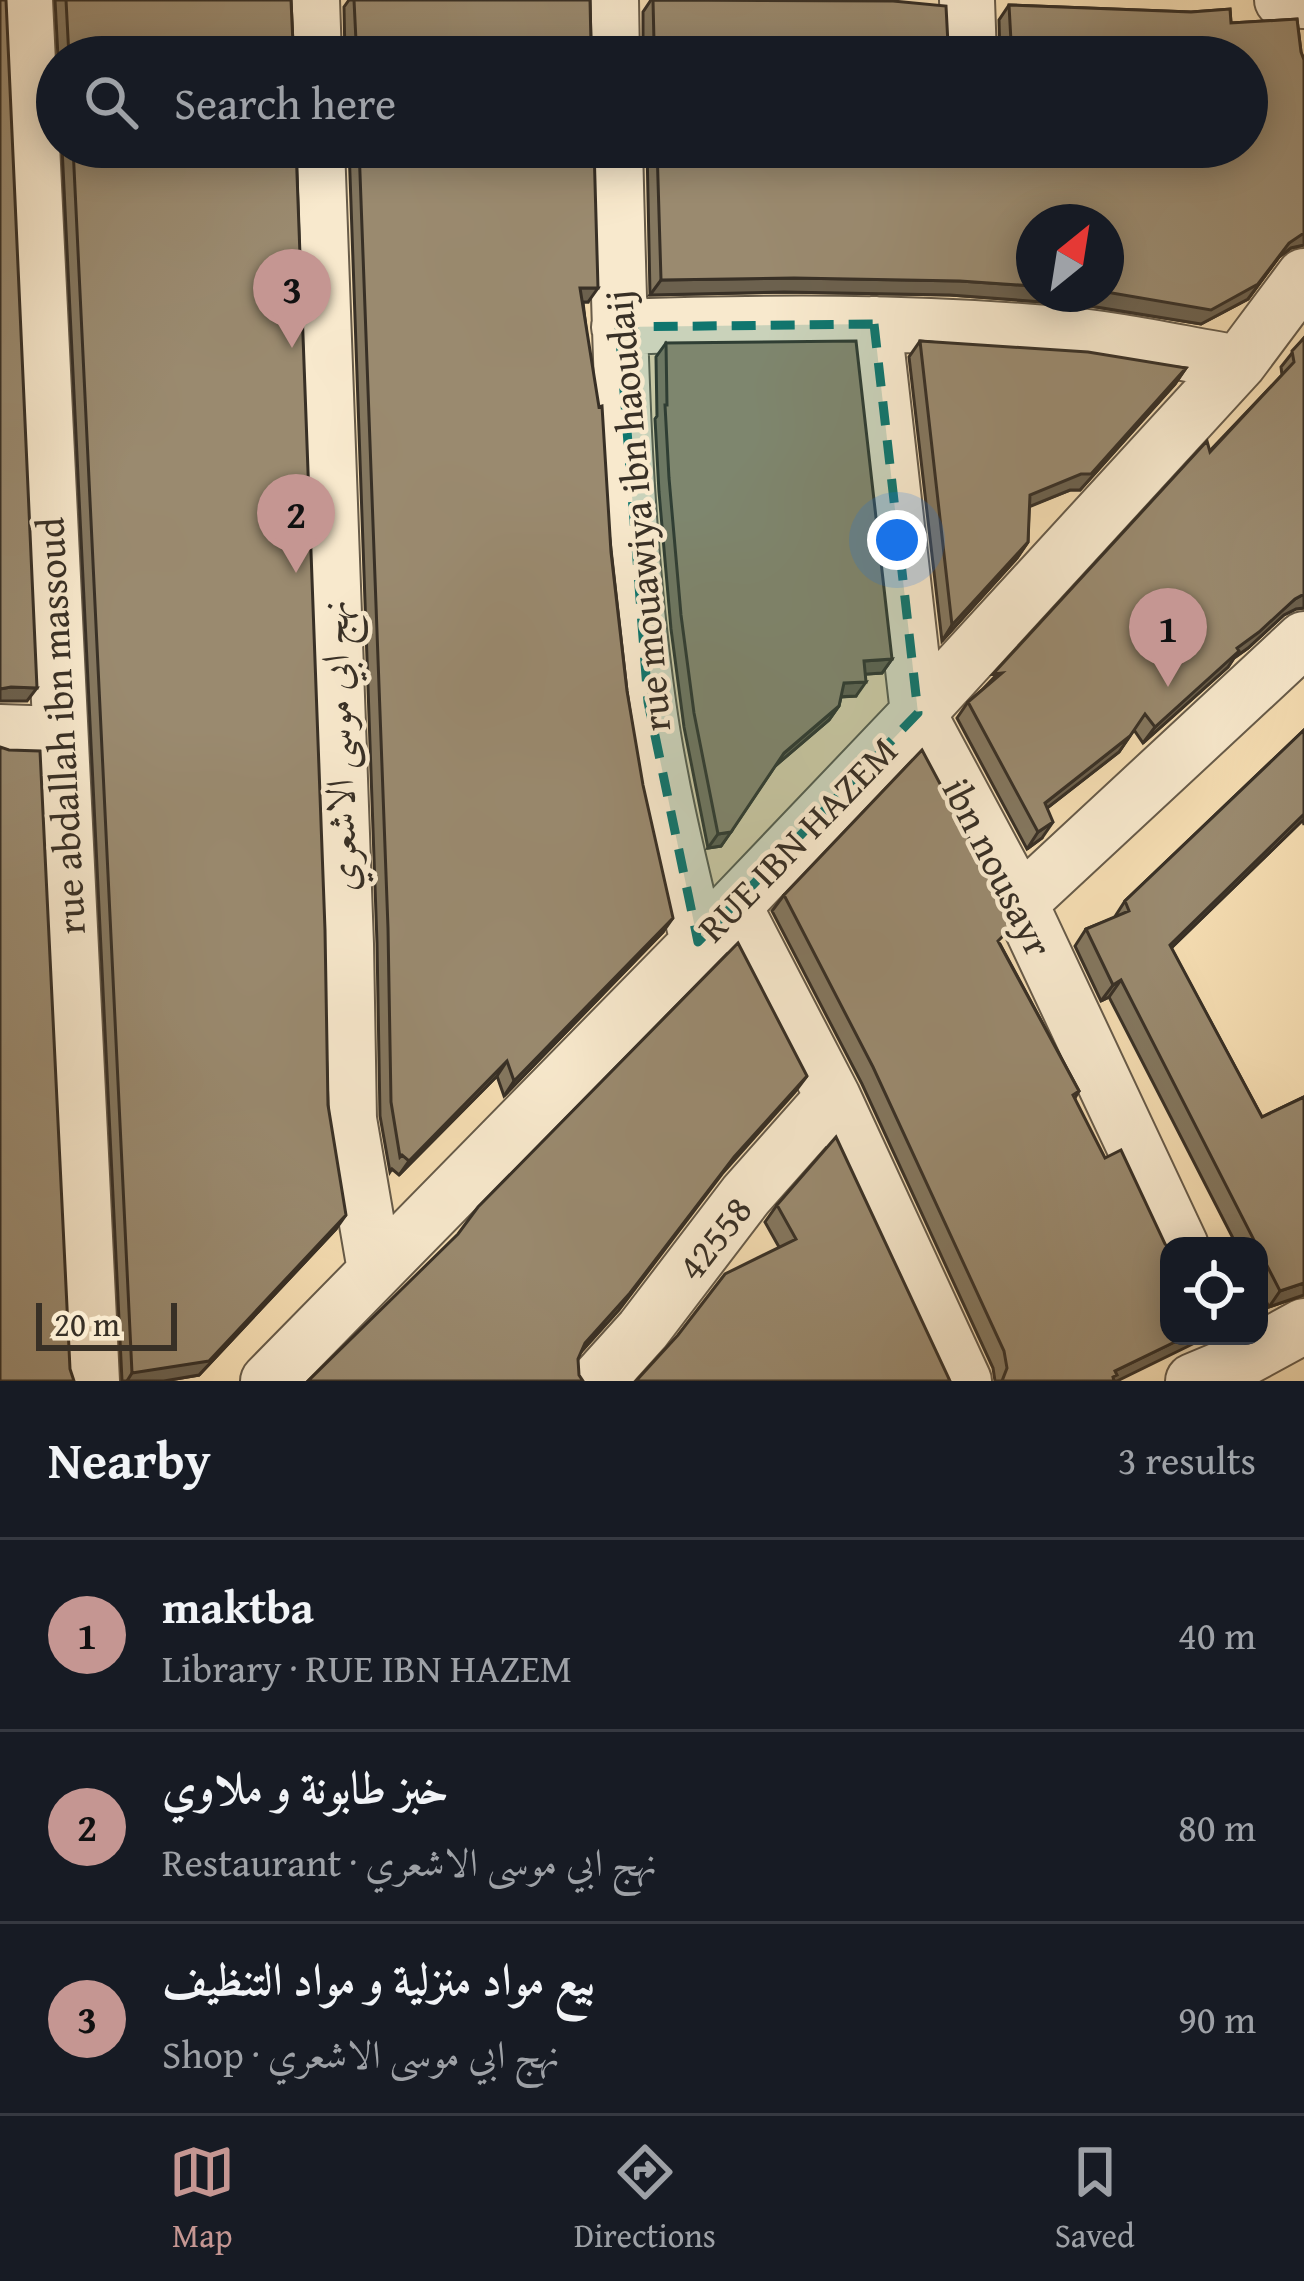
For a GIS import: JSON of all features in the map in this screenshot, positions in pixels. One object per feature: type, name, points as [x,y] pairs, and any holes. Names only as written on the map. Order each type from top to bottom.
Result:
[{"type":"street","name":"rue abdallah ibn massoud","points":[[25,0],[92,1381]]},
{"type":"street","points":[[312,0],[313,36]]},
{"type":"street","points":[[611,0],[612,36]]},
{"type":"street","points":[[967,0],[968,36]]},
{"type":"street","points":[[1282,0],[1304,1]]},
{"type":"street","name":"نهج ابي موسى الاشعري","points":[[318,168],[349,1119],[375,1270]]},
{"type":"street","name":"rue mouawiya ibn haoudaij","points":[[616,168],[626,456],[648,702],[673,840],[716,924],[833,1097],[964,1381]]},
{"type":"street","name":"RUE IBN HAZEM","points":[[268,1381],[918,713],[1239,363],[1304,276]]},
{"type":"street","points":[[620,327],[874,324],[1064,334],[1239,363]]},
{"type":"street","name":"ibn nousayr","points":[[874,324],[918,713],[1020,903],[1176,1237]]},
{"type":"street","points":[[1020,903],[1304,639]]},
{"type":"street","points":[[0,732],[60,734]]},
{"type":"street","name":"42558","points":[[597,1381],[643,1330],[746,1196],[833,1097]]},
{"type":"street","points":[[1217,1360],[1304,1326]]},
{"type":"highlighted area","points":[[874,324],[918,713],[698,942],[648,702],[619,327]]},
{"type":"building","points":[[0,0],[6,0],[37,688],[0,689]]},
{"type":"building","points":[[66,0],[291,0],[293,36],[68,36]]},
{"type":"building","points":[[354,0],[590,0],[591,36],[356,36]]},
{"type":"building","points":[[653,0],[893,1],[946,6],[948,36],[654,36]]},
{"type":"building","points":[[1009,5],[1191,12],[1230,9],[1231,23],[1297,19],[1304,60],[1304,233],[1289,243],[1258,284],[1211,310],[1124,295],[1124,204],[1016,204],[1016,285],[794,278],[661,280],[658,168],[1268,168],[1268,36],[1011,36]]},
{"type":"building","points":[[74,168],[297,168],[328,1105],[346,1215],[209,1361],[132,1373]]},
{"type":"building","points":[[360,168],[595,168],[598,288],[580,288],[602,406],[611,552],[627,691],[673,918],[514,1081],[507,1061],[409,1161],[400,1157],[391,1102]]},
{"type":"building","points":[[1304,338],[1304,594],[1237,648],[1155,727],[1145,714],[1130,736],[1045,803],[1053,822],[1038,832],[968,702],[1002,673],[993,674],[1207,441],[1210,452],[1294,362],[1292,351]]},
{"type":"building","points":[[856,341],[892,659],[864,661],[866,682],[844,683],[839,706],[784,753],[731,832],[718,834],[681,615],[669,478],[666,343]]},
{"type":"building","points":[[920,341],[1088,352],[1186,368],[1091,474],[1030,495],[1028,542],[952,625]]},
{"type":"building","points":[[1304,730],[1304,814],[1170,945],[1262,1117],[1304,1097],[1304,1283],[1280,1291],[1268,1268],[1268,1237],[1252,1237],[1121,980],[1113,985],[1086,929],[1129,911],[1125,901]]},
{"type":"building","points":[[0,747],[40,751],[74,1381],[0,1381]]},
{"type":"building","points":[[922,750],[1015,924],[998,941],[1079,1091],[1073,1095],[1105,1158],[1121,1150],[1162,1237],[1160,1345],[1168,1345],[1115,1371],[1114,1381],[1002,1381],[1007,1368],[1004,1351],[873,1067],[784,895]]},
{"type":"building","points":[[738,943],[807,1076],[734,1157],[630,1293],[585,1343],[578,1359],[583,1381],[308,1381],[458,1234],[478,1207]]},
{"type":"building","points":[[836,1137],[950,1381],[636,1381],[725,1274],[796,1239],[777,1205]]},
{"type":"place","name":"بيع مواد منزلية و مواد التنظيف","points":[[292,348]]},
{"type":"place","name":"خبز طابونة و ملاوي","points":[[296,573]]},
{"type":"place","name":"maktba","points":[[1168,687]]}]
